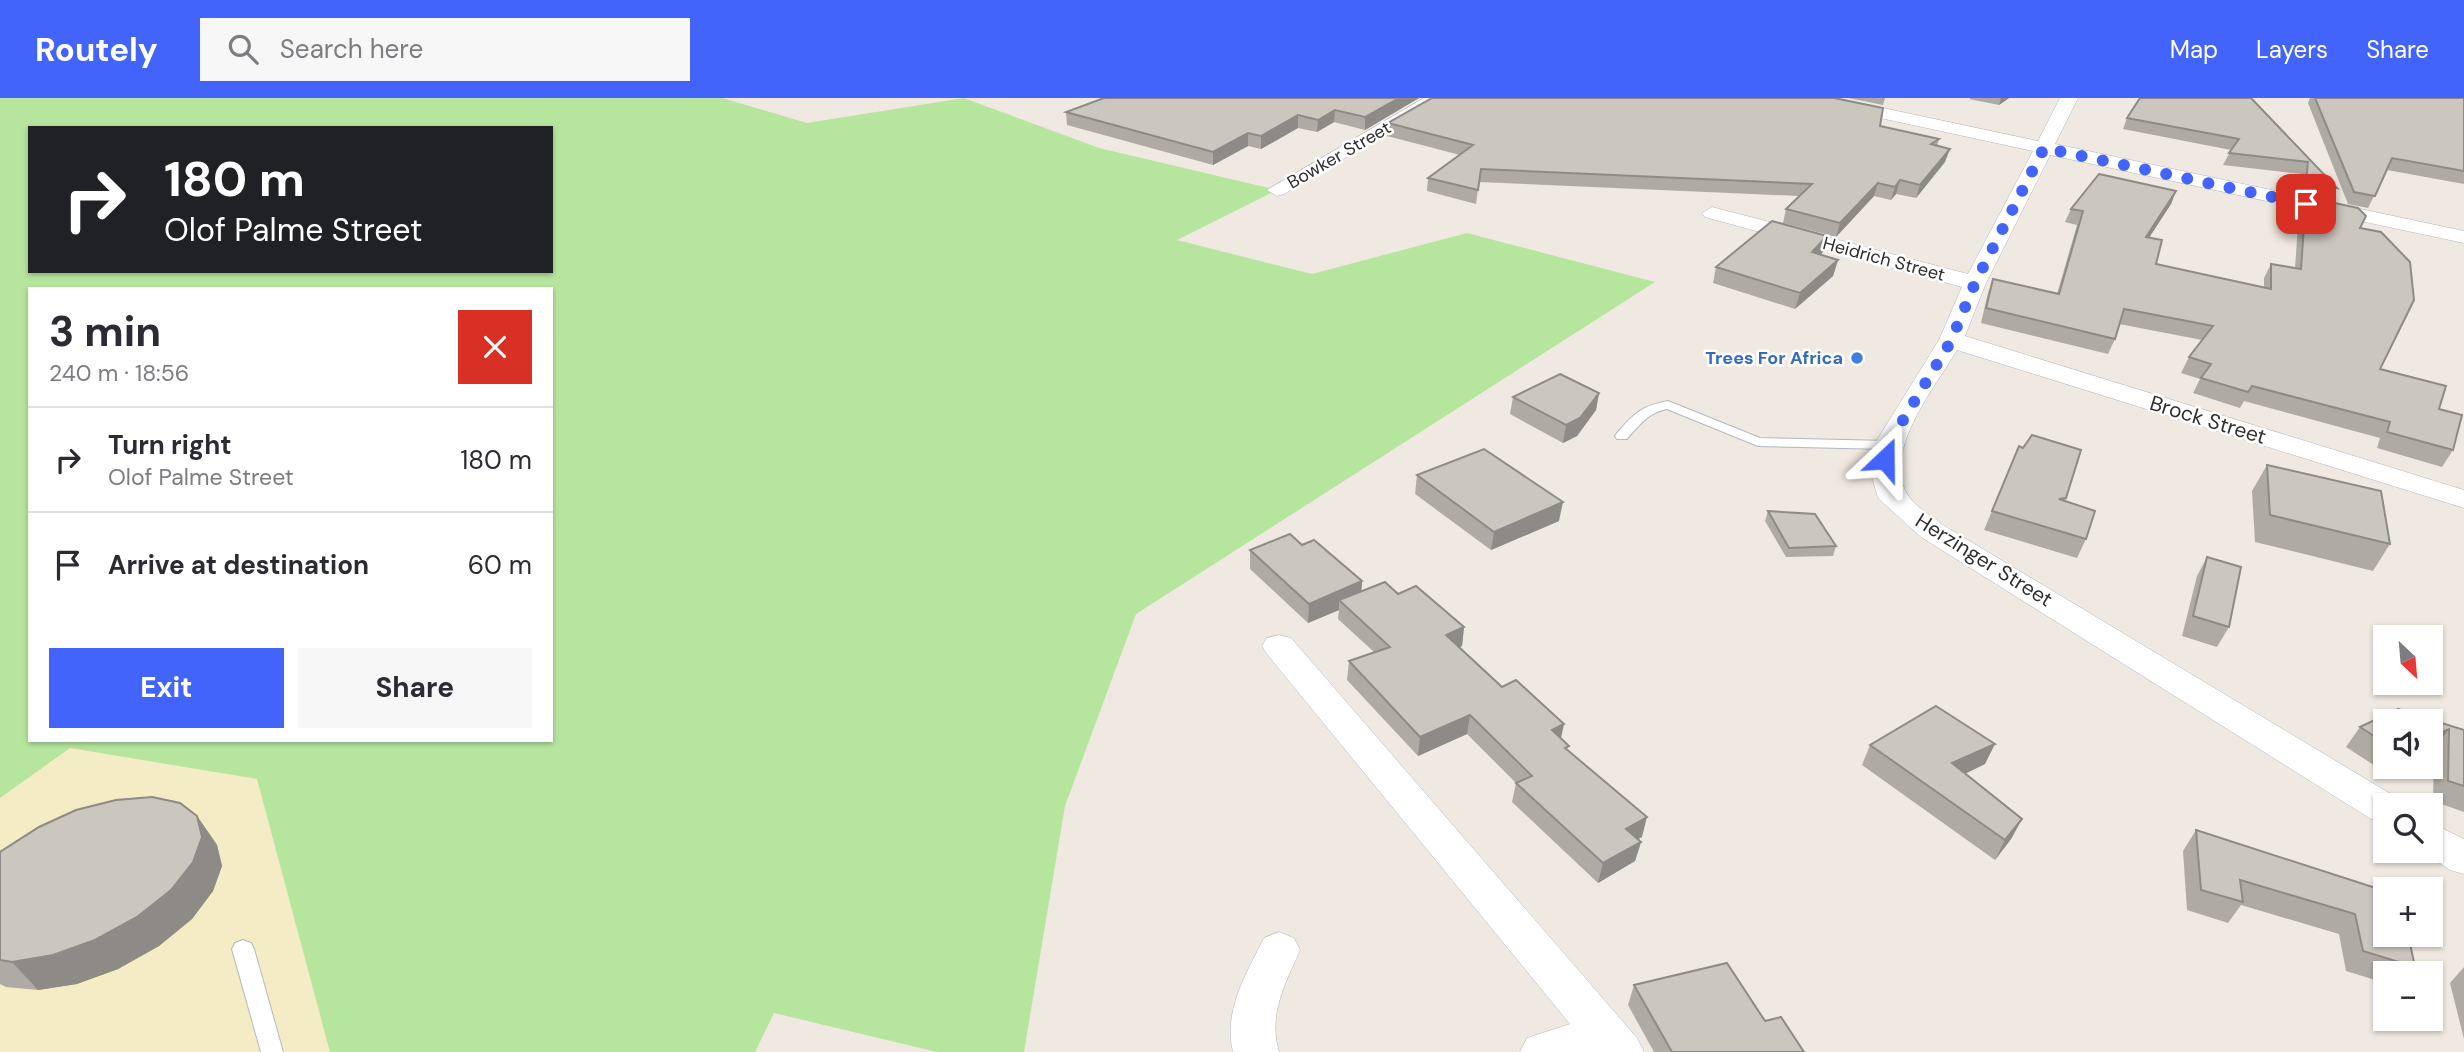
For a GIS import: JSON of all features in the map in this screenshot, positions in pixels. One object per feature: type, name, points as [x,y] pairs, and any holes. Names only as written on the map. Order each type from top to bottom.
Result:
[{"type":"street","name":"Bowker Street","points":[[1277,190],[1437,98]]},
{"type":"street","points":[[1811,98],[2464,237]]},
{"type":"street","name":"Herzinger Street","points":[[2070,98],[1975,283],[1951,341],[1888,445],[1885,473],[1893,498],[1932,531],[2373,802]]},
{"type":"street","name":"Heidrich Street","points":[[1712,213],[1975,283]]},
{"type":"street","name":"Brock Street","points":[[1951,341],[2464,499]]},
{"type":"street","points":[[1279,646],[1621,1052]]},
{"type":"street","points":[[2443,846],[2464,859]]},
{"type":"street","points":[[1256,1052],[1251,1038],[1251,1018],[1279,950]]},
{"type":"street","points":[[1543,1052],[1568,1043],[1601,1052]]},
{"type":"lane","points":[[1622,436],[1642,414],[1651,408],[1668,405],[1758,442],[1888,445]]},
{"type":"lane","points":[[243,949],[272,1052]]},
{"type":"green space","points":[[0,98],[722,98],[807,123],[964,98],[1099,148],[1277,190],[1177,240],[1312,274],[1467,233],[1655,282],[1136,614],[1065,806],[1024,1052],[937,1052],[774,1013],[755,1052],[0,1052]]},
{"type":"sand","points":[[70,748],[257,779],[330,1052],[0,1052],[0,798]]},
{"type":"building","points":[[1104,98],[1399,98],[1365,117],[1335,110],[1318,120],[1298,115],[1261,136],[1248,133],[1213,152],[1066,112]]},
{"type":"building","points":[[1432,98],[1834,98],[1883,108],[1880,126],[1939,139],[1931,144],[1950,149],[1920,185],[1900,180],[1895,187],[1878,183],[1840,223],[1786,209],[1812,184],[1481,169],[1478,190],[1428,178],[1473,145],[1388,123]]},
{"type":"building","points":[[2140,98],[2251,98],[2337,188],[2306,181],[2308,162],[2229,153],[2239,139],[2127,118]]},
{"type":"building","points":[[2315,98],[2464,98],[2464,171],[2392,158],[2375,196],[2354,192]]},
{"type":"building","points":[[2099,174],[2176,191],[2146,237],[2162,240],[2156,264],[2271,289],[2271,264],[2301,269],[2306,197],[2358,208],[2366,216],[2360,228],[2381,232],[2410,262],[2414,300],[2380,369],[2446,386],[2439,409],[2462,415],[2453,450],[2387,432],[2390,422],[2252,386],[2248,392],[2201,378],[2211,364],[2189,357],[2213,326],[2124,309],[2115,339],[1986,308],[1993,279],[2059,294],[2083,211],[2071,209]]},
{"type":"building","points":[[1772,221],[1827,236],[1812,252],[1838,260],[1800,293],[1716,267]]},
{"type":"building","points":[[1560,374],[1599,393],[1580,418],[1566,425],[1513,397]]},
{"type":"building","points":[[2032,435],[2081,450],[2066,498],[2059,499],[2095,511],[2086,539],[1992,511],[2019,446],[2023,448]]},
{"type":"building","points":[[1484,449],[1563,502],[1494,532],[1417,475]]},
{"type":"building","points":[[2267,465],[2381,491],[2390,544],[2270,515]]},
{"type":"building","points":[[1768,511],[1815,514],[1836,546],[1789,548]]},
{"type":"building","points":[[1290,534],[1302,545],[1314,540],[1362,581],[1309,604],[1250,550]]},
{"type":"building","points":[[2207,557],[2241,567],[2229,627],[2193,616]]},
{"type":"building","points":[[1385,582],[1398,594],[1416,586],[1464,627],[1446,635],[1502,687],[1516,680],[1564,724],[1552,730],[1569,746],[1565,748],[1647,817],[1626,829],[1641,842],[1603,863],[1516,783],[1532,776],[1470,715],[1420,737],[1349,661],[1390,647],[1339,600]]},
{"type":"building","points":[[1936,706],[1995,744],[1952,763],[2022,819],[2005,840],[1870,745]]},
{"type":"building","points":[[2373,721],[2373,735],[2360,727]]},
{"type":"building","points":[[2443,723],[2464,730],[2464,786],[2448,781],[2449,729],[2443,732]]},
{"type":"building","points":[[152,797],[180,803],[197,816],[202,837],[193,862],[171,890],[137,917],[95,940],[53,955],[12,962],[0,960],[0,852],[39,827],[76,810],[116,800]]},
{"type":"building","points":[[2196,830],[2373,887],[2373,947],[2411,947],[2414,961],[2396,961],[2363,951],[2355,914],[2240,880],[2243,902],[2201,890]]},
{"type":"building","points":[[1727,963],[1765,1021],[1781,1017],[1804,1052],[1672,1052],[1634,985]]},
{"type":"place","name":"Trees For Africa","points":[[1857,358]]},
{"type":"route","points":[[1885,459],[1888,445],[1951,341],[1975,283],[2044,148],[2306,204]]}]
